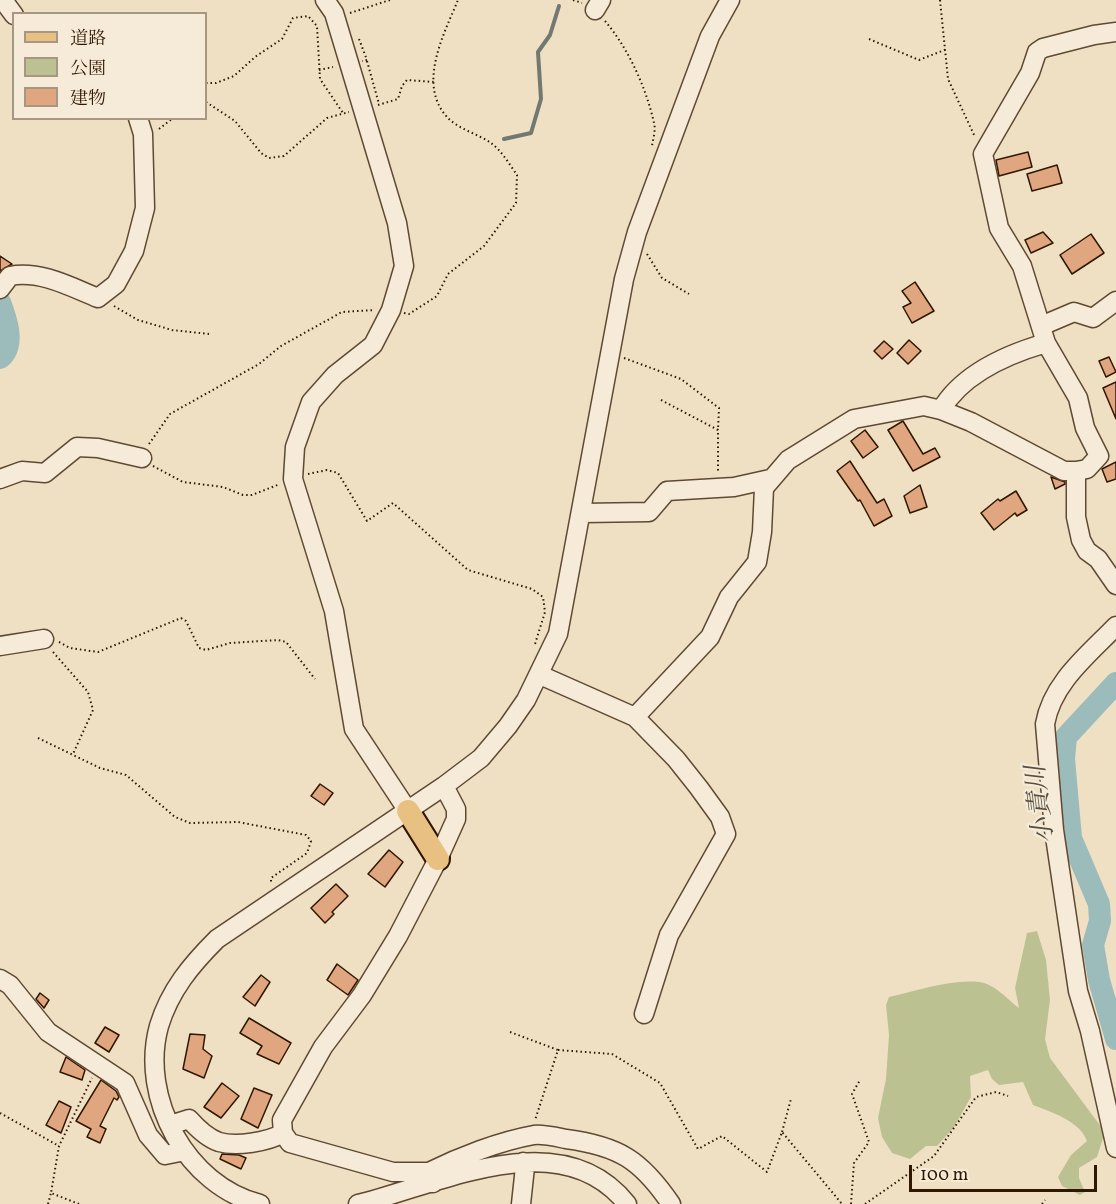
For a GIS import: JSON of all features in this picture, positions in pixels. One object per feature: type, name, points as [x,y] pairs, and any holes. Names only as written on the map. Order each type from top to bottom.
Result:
[{"type":"main road","points":[[408,811],[438,859]]},
{"type":"street","points":[[3,0],[12,12]]},
{"type":"street","points":[[325,0],[334,13],[371,106],[398,223],[404,266],[391,310],[373,345],[335,375],[311,402],[295,447],[293,480],[334,611],[354,729],[408,811]]},
{"type":"street","points":[[260,1204],[225,1189],[195,1166],[185,1152],[170,1125],[158,1089],[155,1057],[159,1026],[173,992],[191,965],[218,939],[408,811],[481,758],[508,726],[540,675],[558,634],[624,279],[636,236],[710,36],[730,0]]},
{"type":"street","points":[[635,717],[710,637],[729,597],[757,562],[762,532],[764,488],[770,479],[788,460],[854,419],[924,406],[971,422],[1064,471],[1087,469],[1099,456],[1085,428],[1078,399],[1046,343],[1022,266],[999,228],[983,149],[998,131],[1030,73],[1037,52],[1043,48],[1094,34],[1116,32]]},
{"type":"street","points":[[0,290],[10,276],[24,273],[51,280],[98,298],[116,284],[137,240],[146,208],[141,127]]},
{"type":"street","points":[[1041,326],[1074,312],[1092,318],[1116,301]]},
{"type":"street","points":[[941,410],[958,388],[978,374],[1011,354],[1046,343]]},
{"type":"street","points":[[0,479],[22,471],[45,473],[77,447],[98,448],[142,458]]},
{"type":"street","points":[[1076,471],[1076,517],[1081,540],[1116,585]]},
{"type":"street","points":[[582,513],[649,512],[667,491],[734,487],[770,479]]},
{"type":"street","points":[[1116,626],[1057,689],[1047,710],[1045,724],[1054,830],[1078,991],[1090,1031],[1116,1148]]},
{"type":"street","points":[[0,646],[44,639]]},
{"type":"street","points":[[540,675],[635,717],[676,759],[699,788],[720,817],[726,834],[669,935],[644,1014]]},
{"type":"street","points":[[444,786],[456,809],[456,819],[438,859],[363,995],[323,1047],[282,1120],[283,1133],[290,1143],[393,1172],[431,1177],[448,1162],[529,1136],[598,1143],[630,1158],[654,1179],[671,1204]]},
{"type":"street","points":[[0,979],[10,985],[48,1032],[125,1083],[148,1135],[165,1155],[185,1152]]},
{"type":"street","points":[[170,1125],[189,1119],[204,1134],[219,1142],[268,1142],[283,1133]]},
{"type":"street","points":[[358,1204],[431,1177],[531,1160],[576,1167],[616,1190],[627,1204]]},
{"type":"street","points":[[520,1204],[525,1167],[523,1162]]},
{"type":"path","points":[[348,13],[390,0]]},
{"type":"path","points":[[458,0],[444,33],[432,74],[437,99],[447,117],[493,145],[518,175],[516,203],[484,246],[447,274],[437,296],[409,314],[391,310],[342,312],[281,346],[259,364],[170,414],[142,458],[183,482],[223,487],[243,495],[252,495],[316,471],[327,470],[338,473],[367,521],[393,503],[468,570],[531,589],[543,597],[545,612],[535,644]]},
{"type":"path","points":[[573,0],[598,5],[621,39],[655,125],[649,166],[658,174]]},
{"type":"path","points":[[940,0],[951,87],[977,143],[983,149]]},
{"type":"path","points":[[207,82],[216,83],[234,76],[255,57],[282,39],[293,18],[308,16],[317,26],[320,79],[343,113]]},
{"type":"path","points":[[869,39],[919,60],[947,49]]},
{"type":"path","points":[[367,60],[371,106]]},
{"type":"path","points":[[207,103],[235,120],[261,153],[269,158],[284,156],[327,118],[398,99],[402,86],[407,80],[434,82]]},
{"type":"path","points":[[141,127],[160,129],[171,120]]},
{"type":"path","points":[[636,236],[662,278],[689,294]]},
{"type":"path","points":[[98,298],[138,320],[172,330],[209,334]]},
{"type":"path","points":[[610,352],[681,379],[719,408],[717,488]]},
{"type":"path","points":[[661,400],[718,430]]},
{"type":"path","points":[[44,639],[52,639],[70,648],[98,652],[181,618],[186,621],[200,648],[206,650],[230,643],[278,639],[286,642],[315,679]]},
{"type":"path","points":[[44,639],[57,658],[88,692],[93,710],[72,755]]},
{"type":"path","points":[[38,738],[100,768],[126,775],[175,817],[190,823],[238,822],[306,835],[311,841],[307,853],[271,878],[271,883],[279,896]]},
{"type":"path","points":[[510,1032],[558,1050],[612,1054],[660,1083],[698,1149],[722,1136],[767,1172],[791,1099]]},
{"type":"path","points":[[529,1136],[558,1050]]},
{"type":"path","points":[[48,1204],[59,1146],[99,1064]]},
{"type":"path","points":[[851,1204],[854,1163],[869,1142],[852,1094],[860,1080]]},
{"type":"path","points":[[865,1204],[934,1156],[976,1097],[996,1092],[1008,1096]]},
{"type":"path","points":[[0,1113],[59,1146]]},
{"type":"path","points":[[782,1132],[842,1204]]},
{"type":"path","points":[[51,1193],[79,1204]]},
{"type":"path","points":[[1042,1204],[1045,1200]]},
{"type":"green space","points":[[1037,931],[1046,960],[1050,1000],[1045,1039],[1050,1058],[1102,1128],[1103,1138],[1097,1157],[1079,1168],[1079,1178],[1085,1192],[1080,1195],[1062,1186],[1058,1177],[1071,1155],[1087,1141],[1072,1123],[1033,1105],[1023,1082],[999,1085],[992,1079],[988,1070],[970,1076],[971,1097],[954,1127],[937,1146],[926,1146],[910,1159],[892,1153],[882,1137],[878,1118],[886,1079],[889,1035],[886,1005],[889,997],[945,984],[979,982],[996,989],[1019,1008],[1015,988],[1027,933]]},
{"type":"building","points":[[1028,152],[1032,167],[999,176],[996,160]]},
{"type":"building","points":[[1057,165],[1062,183],[1032,191],[1027,174]]},
{"type":"building","points":[[1043,232],[1053,243],[1031,253],[1025,240]]},
{"type":"building","points":[[1091,234],[1104,253],[1072,274],[1060,255]]},
{"type":"building","points":[[0,256],[12,264],[0,271]]},
{"type":"building","points":[[915,282],[934,311],[912,323],[903,307],[911,303],[902,291]]},
{"type":"building","points":[[909,340],[921,351],[908,364],[897,353]]},
{"type":"building","points":[[884,341],[893,349],[882,359],[874,351]]},
{"type":"building","points":[[1109,357],[1116,372],[1106,377],[1099,361]]},
{"type":"building","points":[[1116,382],[1116,419],[1103,388]]},
{"type":"building","points":[[903,421],[923,454],[935,448],[940,457],[913,471],[888,430]]},
{"type":"building","points":[[865,430],[878,447],[863,458],[851,441]]},
{"type":"building","points":[[850,461],[877,503],[884,499],[892,516],[874,526],[860,500],[858,501],[837,471]]},
{"type":"building","points":[[1116,462],[1116,479],[1107,482],[1102,469]]},
{"type":"building","points":[[1051,477],[1065,482],[1065,484],[1055,489]]},
{"type":"building","points":[[920,485],[927,507],[910,513],[904,496]]},
{"type":"building","points":[[1016,491],[1027,510],[1017,516],[1015,513],[994,530],[981,513],[998,499],[1000,501]]},
{"type":"building","points":[[320,784],[333,793],[324,805],[311,796]]},
{"type":"building","points":[[389,850],[403,862],[385,887],[368,874]]},
{"type":"building","points":[[336,884],[348,896],[332,912],[334,914],[325,923],[311,908]]},
{"type":"building","points":[[337,964],[358,980],[348,995],[327,980]]},
{"type":"building","points":[[261,975],[270,982],[255,1006],[243,997]]},
{"type":"building","points":[[40,993],[49,1000],[44,1008],[36,999]]},
{"type":"building","points":[[249,1018],[291,1043],[279,1064],[257,1054],[262,1046],[240,1033]]},
{"type":"building","points":[[105,1027],[119,1035],[109,1052],[95,1043]]},
{"type":"building","points":[[190,1034],[205,1035],[203,1049],[212,1056],[204,1078],[183,1069]]},
{"type":"building","points":[[66,1057],[85,1070],[82,1080],[60,1072]]},
{"type":"building","points":[[101,1080],[116,1091],[119,1097],[117,1100],[114,1098],[100,1126],[106,1129],[100,1143],[87,1137],[91,1129],[76,1121]]},
{"type":"building","points":[[222,1083],[239,1096],[221,1118],[204,1107]]},
{"type":"building","points":[[254,1088],[272,1095],[258,1128],[241,1119]]},
{"type":"building","points":[[59,1101],[71,1107],[61,1133],[46,1125]]},
{"type":"building","points":[[222,1154],[239,1155],[246,1158],[241,1169],[220,1159]]},
{"type":"waterway","points":[[504,139],[531,133],[541,99],[538,52],[550,35],[559,6]]},
{"type":"waterway","points":[[0,302],[7,323],[9,339],[5,353],[0,358]]},
{"type":"waterway","name":"小責川","points":[[1116,683],[1066,737],[1064,759],[1071,838],[1099,904],[1100,921],[1093,945],[1099,980],[1116,1039]]}]
